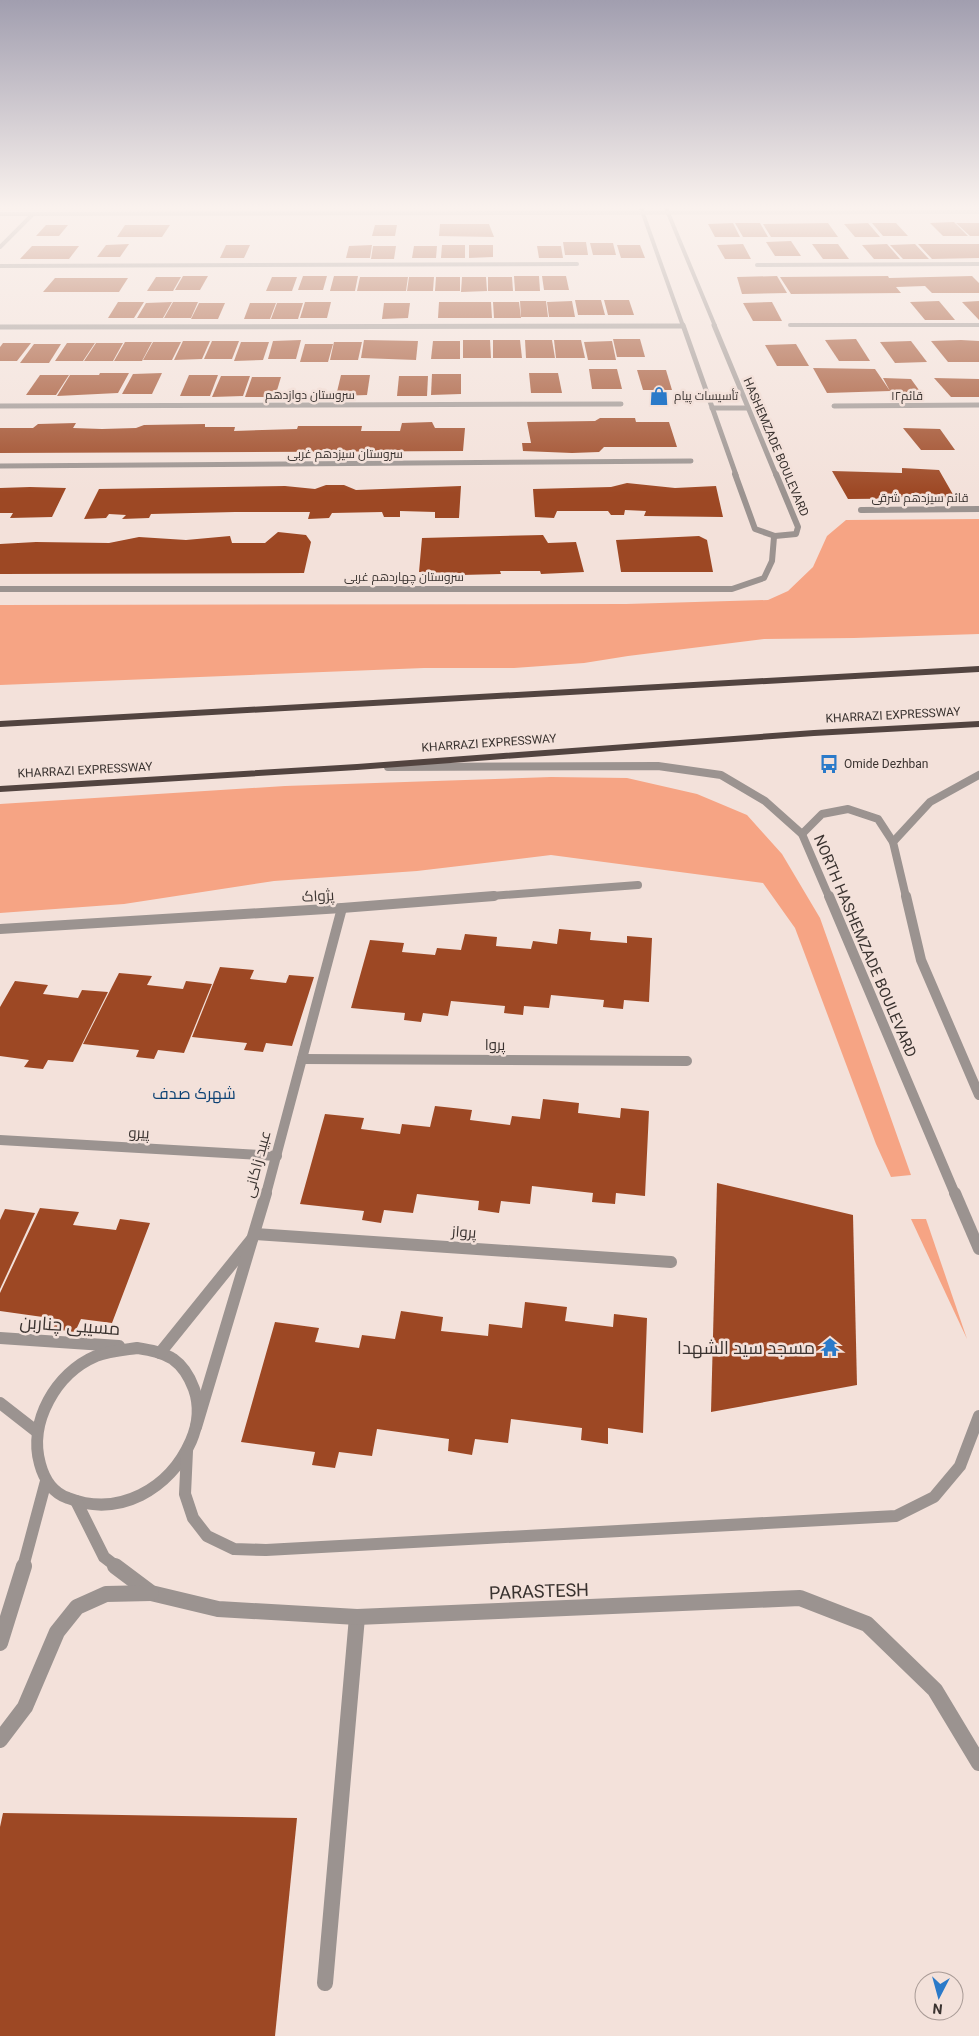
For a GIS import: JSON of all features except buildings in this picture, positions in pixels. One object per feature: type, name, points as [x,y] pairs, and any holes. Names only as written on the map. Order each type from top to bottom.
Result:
[{"type":"highway","points":[[0,724],[979,669]]},
{"type":"highway","name":"KHARRAZI EXPRESSWAY","points":[[0,789],[357,767],[814,733],[979,724]]},
{"type":"street","points":[[674,303],[755,529],[763,534],[774,537]]},
{"type":"street","name":"HASHEMZADE BOULEVARD","points":[[706,303],[798,527],[796,534],[774,537]]},
{"type":"street","points":[[790,325],[979,325]]},
{"type":"street","points":[[0,327],[682,326]]},
{"type":"street","name":"سروستان دوازدهم","points":[[0,406],[620,404]]},
{"type":"street","name":"قائم۱۲","points":[[834,406],[979,405]]},
{"type":"street","points":[[712,408],[748,408]]},
{"type":"street","name":"سروستان سیزدهم غربی","points":[[0,466],[690,461]]},
{"type":"street","name":"قائم سیزدهم شرقی","points":[[861,510],[979,509]]},
{"type":"street","name":"سروستان چهاردهم غربی","points":[[0,589],[732,589],[764,578],[772,561],[774,537]]},
{"type":"street","name":"NORTH HASHEMZADE BOULEVARD","points":[[357,767],[658,766],[721,775],[765,801],[802,834],[979,1249]]},
{"type":"street","points":[[893,842],[930,802],[979,775]]},
{"type":"street","points":[[802,834],[822,814],[848,809],[878,819],[893,842],[921,960],[979,1095]]},
{"type":"street","name":"پژواک","points":[[0,929],[342,908],[638,885]]},
{"type":"street","name":"عبید زاکانی","points":[[196,1427],[255,1234],[342,908]]},
{"type":"street","name":"پروا","points":[[302,1059],[688,1061]]},
{"type":"street","name":"پیرو","points":[[0,1140],[276,1156]]},
{"type":"street","points":[[160,1353],[255,1234]]},
{"type":"street","name":"پرواز","points":[[255,1234],[671,1262]]},
{"type":"street","name":"مسیبی چناربن","points":[[0,1338],[137,1348]]},
{"type":"street","points":[[137,1348],[160,1353],[179,1363],[192,1381],[198,1402],[196,1427],[187,1452],[171,1474],[148,1492],[119,1504],[90,1505],[65,1497],[46,1481],[36,1457],[36,1431],[46,1404],[62,1381],[85,1362],[111,1351],[137,1348]]},
{"type":"street","points":[[0,1403],[36,1431]]},
{"type":"street","points":[[187,1452],[185,1494],[194,1518],[207,1536],[234,1549],[266,1550],[896,1516],[934,1497],[960,1466],[979,1416]]},
{"type":"street","points":[[0,1643],[32,1538],[46,1481]]},
{"type":"street","name":"PARASTESH","points":[[76,1501],[104,1557],[151,1593],[218,1609],[356,1617],[800,1598],[867,1624],[935,1690],[979,1763]]},
{"type":"street","points":[[0,1740],[25,1707],[57,1632],[77,1607],[106,1594],[151,1593]]},
{"type":"street","points":[[325,1983],[356,1617]]},
{"type":"shaded area","points":[[979,519],[979,634],[764,639],[584,663],[514,668],[424,668],[0,685],[0,605],[626,604],[768,600],[788,591],[813,567],[827,536],[846,520]]},
{"type":"shaded area","points":[[551,777],[627,778],[697,794],[747,815],[782,854],[820,918],[911,1175],[891,1177],[876,1144],[795,928],[763,883],[551,855],[417,871],[274,881],[124,904],[0,913],[0,804],[285,786]]},
{"type":"shaded area","points":[[911,1219],[926,1219],[967,1339]]},
{"type":"place","name":"تأسیسات پیام","points":[[659,396]]},
{"type":"place","name":"Omide Dezhban","points":[[829,764]]},
{"type":"place","name":"مسجد سید الشهدا","points":[[830,1347]]},
{"type":"district","name":"شهرک صدف","points":[[194,1093]]}]
